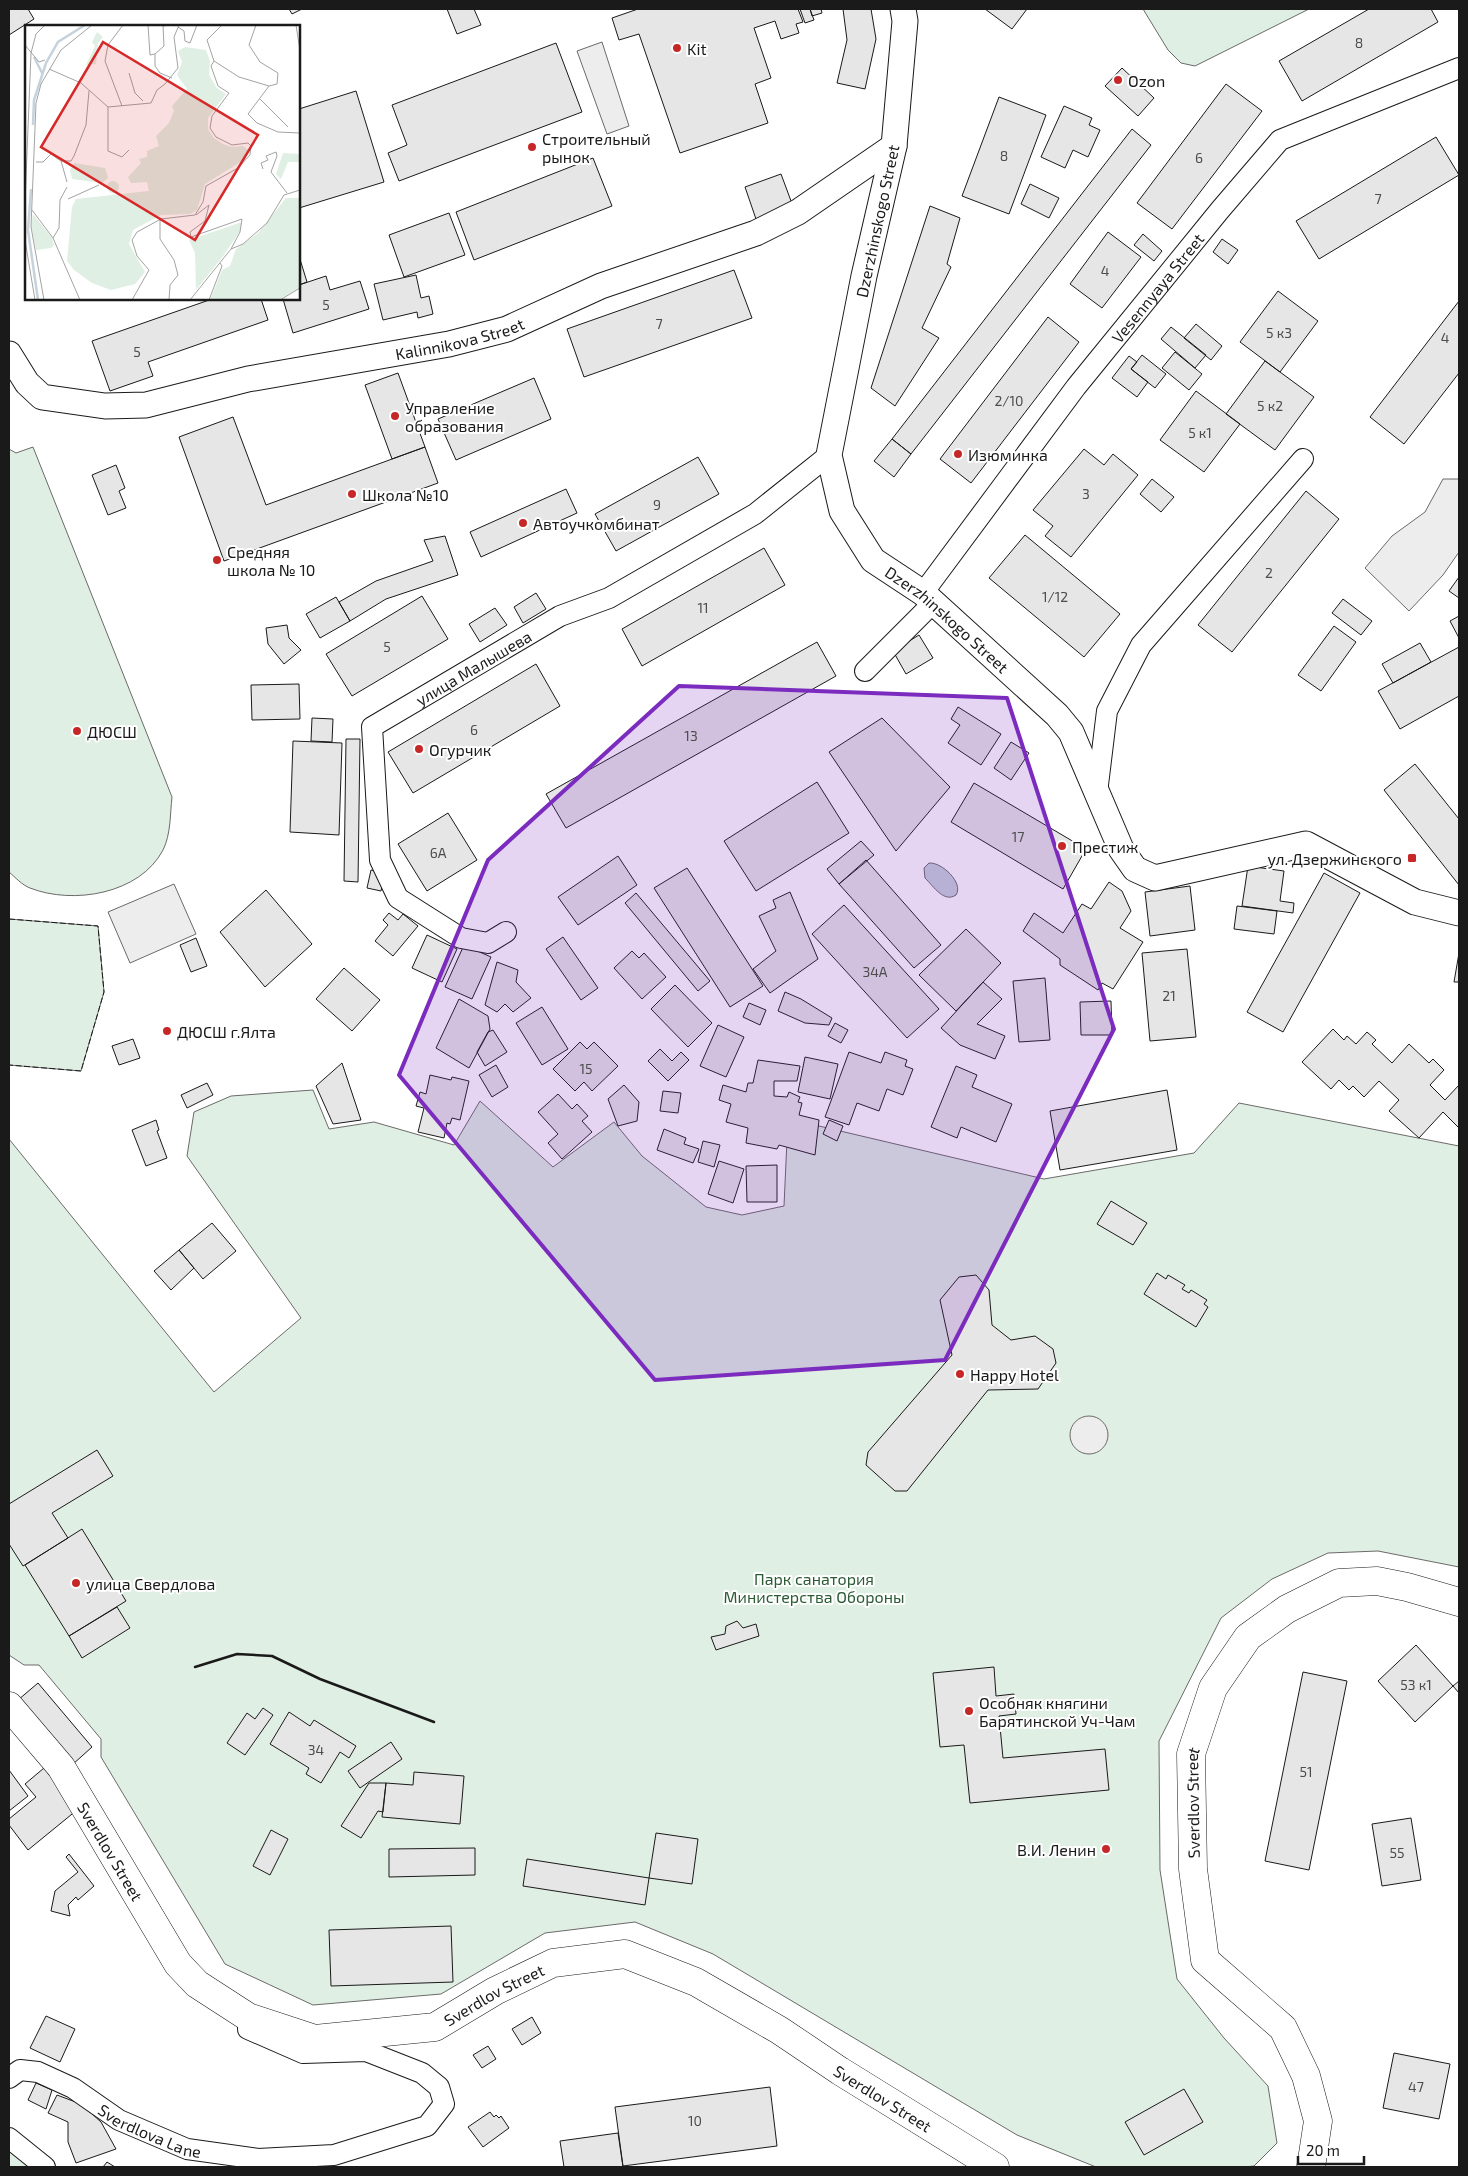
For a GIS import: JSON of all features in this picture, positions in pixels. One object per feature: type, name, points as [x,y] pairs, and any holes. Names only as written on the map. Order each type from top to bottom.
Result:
[{"type":"main road","name":"Sverdlov Street","points":[[1311,2167],[1318,2121],[1306,2076],[1283,2028],[1205,1960],[1193,1869],[1191,1754],[1213,1688],[1248,1637],[1287,1609],[1339,1583],[1377,1581],[1407,1587],[1459,1602]]},
{"type":"main road","name":"Sverdlov Street","points":[[9,1706],[61,1768],[178,1964],[197,1984],[248,2017],[314,2039],[435,2028],[495,1991],[554,1963],[626,1954],[696,1982],[779,2030],[840,2071],[995,2167]]},
{"type":"street","name":"Dzerzhinskogo Street","points":[[903,9],[905,21],[894,146],[864,276],[829,455],[842,511],[873,560],[928,598],[1057,715],[1071,732],[1120,849],[1135,868],[1156,878],[1306,844],[1415,902],[1459,913]]},
{"type":"street","name":"Vesennyaya Street","points":[[865,671],[928,598],[1076,387],[1220,210],[1280,140],[1459,68]]},
{"type":"street","name":"Kalinnikova Street","points":[[9,354],[27,383],[42,397],[113,406],[146,405],[248,379],[449,344],[507,329],[601,286],[756,233],[798,212],[894,146]]},
{"type":"street","name":"улица Малышева","points":[[506,932],[488,943],[461,938],[398,898],[380,860],[372,726],[560,616],[609,598],[755,514],[829,455]]},
{"type":"street","points":[[1097,793],[1107,711],[1141,645],[1303,459]]},
{"type":"street","name":"Sverdlova Lane","points":[[9,2078],[20,2070],[38,2072],[73,2088],[119,2120],[187,2149],[258,2159],[334,2155],[427,2126],[444,2104],[439,2087],[422,2073],[366,2051],[303,2053],[248,2029],[248,2017]]},
{"type":"street","points":[[9,2138],[45,2167]]},
{"type":"highlighted area","points":[[679,686],[1007,698],[1114,1029],[945,1360],[655,1380],[399,1075],[488,860]]},
{"type":"green space","points":[[1143,9],[1309,9],[1195,66],[1181,63],[1168,50]]},
{"type":"green space","name":"ДЮСШ","points":[[33,447],[172,797],[166,844],[152,865],[139,877],[122,886],[104,892],[85,895],[47,893],[30,888],[9,872],[9,449],[16,453]]},
{"type":"green space","points":[[9,919],[98,926],[104,992],[81,1071],[9,1065]]},
{"type":"green space","name":"Парк санатория Министерства Обороны","points":[[313,1090],[329,1129],[374,1122],[454,1145],[480,1101],[553,1167],[614,1122],[642,1156],[706,1207],[742,1215],[784,1206],[787,1140],[819,1126],[1044,1179],[1194,1153],[1239,1103],[1459,1146],[1459,1567],[1378,1551],[1328,1553],[1272,1579],[1221,1618],[1159,1741],[1160,1870],[1177,1979],[1224,2038],[1268,2086],[1277,2143],[1254,2166],[1096,2167],[1017,2135],[713,1954],[635,1922],[545,1933],[441,1994],[313,2005],[225,1964],[101,1757],[101,1739],[39,1665],[24,1665],[9,1655],[9,1139],[214,1392],[301,1318],[187,1156],[194,1112],[231,1096]]},
{"type":"green space","points":[[9,2151],[30,2167],[9,2167]]},
{"type":"shaded area","points":[[602,42],[629,126],[607,134],[577,51]]},
{"type":"shaded area","points":[[1443,479],[1459,479],[1459,552],[1443,575],[1409,611],[1365,568],[1392,536],[1425,512]]},
{"type":"shaded area","points":[[929,863],[940,866],[950,874],[957,885],[956,895],[952,897],[943,896],[925,878],[924,868]]},
{"type":"shaded area","points":[[174,884],[196,934],[130,963],[108,912]]},
{"type":"shaded area","points":[[1089,1416],[1103,1421],[1108,1435],[1103,1449],[1089,1454],[1075,1449],[1070,1435],[1075,1421]]},
{"type":"building","points":[[9,9],[28,9],[34,19],[9,35]]},
{"type":"building","points":[[289,9],[302,9],[292,14]]},
{"type":"building","points":[[447,9],[474,9],[481,25],[457,34]]},
{"type":"building","points":[[638,9],[798,9],[803,22],[796,24],[799,33],[781,39],[775,21],[754,28],[771,78],[755,84],[768,123],[680,153],[639,34],[619,40],[612,18]]},
{"type":"building","points":[[800,9],[810,9],[814,20],[805,23]]},
{"type":"building","points":[[810,9],[821,9],[822,13],[812,16]]},
{"type":"building","points":[[843,9],[871,9],[876,39],[865,89],[837,83],[847,40]]},
{"type":"building","points":[[985,9],[1027,9],[1012,29]]},
{"type":"building","points":[[1369,9],[1431,9],[1438,22],[1302,101],[1279,61]]},
{"type":"building","points":[[556,43],[582,112],[399,181],[388,153],[407,145],[392,105]]},
{"type":"building","points":[[1122,68],[1154,98],[1138,116],[1105,86]]},
{"type":"building","points":[[1226,84],[1262,111],[1172,229],[1137,203]]},
{"type":"building","points":[[356,91],[384,182],[300,208],[300,109]]},
{"type":"building","points":[[999,97],[1046,115],[1009,214],[962,196]]},
{"type":"building","points":[[1064,106],[1092,118],[1089,125],[1100,130],[1088,157],[1073,150],[1065,168],[1041,157]]},
{"type":"building","points":[[1132,129],[1151,145],[911,454],[892,439]]},
{"type":"building","points":[[1436,137],[1459,175],[1319,259],[1296,221]]},
{"type":"building","points":[[593,158],[612,206],[474,260],[456,212]]},
{"type":"building","points":[[781,174],[794,209],[757,222],[745,187]]},
{"type":"building","points":[[1030,184],[1059,198],[1049,218],[1021,204]]},
{"type":"building","points":[[930,206],[960,218],[947,264],[951,267],[922,328],[939,338],[895,406],[871,388]]},
{"type":"building","points":[[449,213],[465,255],[404,277],[389,235]]},
{"type":"building","points":[[1108,232],[1141,257],[1102,308],[1070,284]]},
{"type":"building","points":[[1143,234],[1162,251],[1154,261],[1134,245]]},
{"type":"building","points":[[1222,239],[1238,250],[1228,264],[1213,252]]},
{"type":"building","points":[[300,259],[307,282],[300,285]]},
{"type":"building","points":[[734,270],[752,318],[584,377],[567,329]]},
{"type":"building","points":[[416,275],[421,298],[429,296],[433,314],[418,318],[417,312],[383,320],[374,284]]},
{"type":"building","points":[[326,276],[330,290],[360,281],[369,309],[293,333],[283,300],[300,300],[300,285]]},
{"type":"building","points":[[1278,291],[1318,321],[1280,372],[1240,342]]},
{"type":"building","points":[[209,300],[261,300],[268,320],[148,362],[153,376],[110,391],[92,341]]},
{"type":"building","points":[[1459,301],[1459,373],[1404,444],[1370,417]]},
{"type":"building","points":[[1048,317],[1079,342],[971,483],[940,459]]},
{"type":"building","points":[[1196,324],[1222,346],[1211,360],[1184,338]]},
{"type":"building","points":[[1171,327],[1206,355],[1195,368],[1161,339]]},
{"type":"building","points":[[1175,352],[1202,374],[1189,390],[1162,368]]},
{"type":"building","points":[[1142,355],[1166,374],[1155,388],[1131,369]]},
{"type":"building","points":[[1129,356],[1137,362],[1131,369],[1148,382],[1137,397],[1112,378]]},
{"type":"building","points":[[1265,361],[1314,397],[1275,450],[1226,414]]},
{"type":"building","name":"Управление образования","points":[[398,373],[425,447],[392,459],[365,385]]},
{"type":"building","points":[[534,378],[551,419],[456,460],[438,419]]},
{"type":"building","points":[[1196,391],[1240,424],[1204,472],[1160,440]]},
{"type":"building","name":"Школа №10","points":[[233,417],[266,505],[425,447],[438,483],[224,561],[179,437]]},
{"type":"building","points":[[892,439],[911,454],[894,477],[874,461]]},
{"type":"building","points":[[1084,449],[1104,465],[1113,454],[1138,475],[1071,557],[1045,536],[1053,526],[1033,510]]},
{"type":"building","points":[[698,457],[719,494],[616,551],[595,514]]},
{"type":"building","points":[[116,465],[125,488],[119,491],[126,508],[108,515],[92,475]]},
{"type":"building","points":[[1152,479],[1174,497],[1161,512],[1140,494]]},
{"type":"building","name":"Автоучкомбинат","points":[[566,489],[577,513],[481,557],[470,532]]},
{"type":"building","points":[[1306,491],[1339,519],[1232,652],[1198,625]]},
{"type":"building","points":[[1025,535],[1120,614],[1084,657],[989,578]]},
{"type":"building","points":[[445,536],[458,575],[386,599],[350,621],[339,602],[376,581],[433,561],[424,540]]},
{"type":"building","points":[[764,548],[785,585],[642,666],[622,629]]},
{"type":"building","points":[[1459,577],[1459,598],[1449,591]]},
{"type":"building","points":[[536,593],[546,609],[523,623],[514,607]]},
{"type":"building","points":[[422,596],[448,639],[352,696],[326,654]]},
{"type":"building","points":[[336,597],[350,621],[320,638],[306,614]]},
{"type":"building","points":[[1343,599],[1372,621],[1361,635],[1332,613]]},
{"type":"building","points":[[495,608],[507,625],[480,642],[469,624]]},
{"type":"building","points":[[1459,616],[1459,638],[1450,621]]},
{"type":"building","points":[[287,625],[289,638],[301,650],[284,664],[268,644],[266,628]]},
{"type":"building","points":[[1334,626],[1356,642],[1321,691],[1298,675]]},
{"type":"building","points":[[919,635],[933,658],[906,674],[893,651]]},
{"type":"building","points":[[817,642],[836,676],[566,828],[546,794]]},
{"type":"building","points":[[1420,643],[1431,662],[1393,683],[1382,664]]},
{"type":"building","points":[[1459,647],[1459,696],[1400,729],[1378,691]]},
{"type":"building","points":[[536,664],[560,706],[413,793],[388,752]]},
{"type":"building","points":[[299,684],[300,719],[252,720],[251,685]]},
{"type":"building","points":[[958,707],[1001,734],[981,765],[948,743],[960,725],[951,719]]},
{"type":"building","points":[[312,718],[333,719],[332,742],[311,741]]},
{"type":"building","points":[[882,718],[950,787],[896,851],[829,752]]},
{"type":"building","points":[[346,739],[360,739],[358,882],[344,881]]},
{"type":"building","points":[[293,741],[342,743],[339,835],[290,832]]},
{"type":"building","points":[[1011,742],[1029,753],[1011,780],[994,768]]},
{"type":"building","points":[[1415,764],[1459,819],[1459,885],[1384,790]]},
{"type":"building","points":[[817,782],[849,833],[756,891],[724,841]]},
{"type":"building","points":[[974,783],[1086,849],[1063,889],[951,822]]},
{"type":"building","points":[[448,813],[477,860],[427,891],[398,844]]},
{"type":"building","points":[[861,841],[874,855],[839,884],[827,869]]},
{"type":"building","points":[[618,856],[637,885],[578,925],[558,897]]},
{"type":"building","points":[[866,860],[941,945],[914,968],[839,884]]},
{"type":"building","points":[[1248,866],[1284,871],[1280,901],[1294,903],[1293,913],[1242,906]]},
{"type":"building","points":[[687,868],[763,986],[730,1007],[654,888]]},
{"type":"building","points":[[371,870],[385,873],[381,891],[367,888]]},
{"type":"building","points":[[1324,873],[1360,893],[1283,1032],[1247,1012]]},
{"type":"building","points":[[1109,882],[1122,891],[1131,911],[1120,928],[1143,942],[1113,989],[1102,983],[1098,990],[1060,965],[1060,959],[1023,931],[1034,913],[1063,933],[1082,904],[1091,909]]},
{"type":"building","points":[[1190,886],[1195,930],[1150,936],[1145,892]]},
{"type":"building","points":[[266,890],[312,944],[265,987],[220,932]]},
{"type":"building","points":[[790,892],[818,959],[770,993],[753,969],[776,951],[759,916],[776,908],[773,900]]},
{"type":"building","points":[[636,893],[710,981],[698,991],[625,903]]},
{"type":"building","points":[[844,905],[939,1009],[907,1038],[812,934]]},
{"type":"building","points":[[1237,906],[1277,911],[1274,934],[1234,929]]},
{"type":"building","points":[[389,913],[398,920],[403,914],[418,926],[393,956],[375,941],[388,925],[383,920]]},
{"type":"building","points":[[966,929],[1001,963],[956,1011],[919,975]]},
{"type":"building","points":[[427,935],[457,949],[442,982],[412,968]]},
{"type":"building","points":[[563,937],[598,988],[581,1000],[546,949]]},
{"type":"building","points":[[196,938],[207,966],[191,972],[180,945]]},
{"type":"building","points":[[464,945],[491,957],[472,999],[445,987]]},
{"type":"building","points":[[1187,949],[1196,1037],[1150,1041],[1142,953]]},
{"type":"building","points":[[632,951],[639,958],[644,953],[666,977],[642,999],[614,968]]},
{"type":"building","points":[[1459,953],[1459,982],[1454,982]]},
{"type":"building","points":[[497,962],[518,970],[516,982],[531,998],[513,1012],[505,1004],[497,1012],[485,1005]]},
{"type":"building","points":[[344,968],[380,1000],[352,1031],[316,999]]},
{"type":"building","points":[[1045,978],[1050,1040],[1019,1042],[1013,981]]},
{"type":"building","points":[[983,982],[1002,999],[977,1024],[1005,1036],[995,1059],[960,1045],[941,1028]]},
{"type":"building","points":[[675,985],[712,1023],[688,1047],[651,1009]]},
{"type":"building","points":[[785,992],[801,999],[832,1018],[829,1025],[805,1023],[778,1011]]},
{"type":"building","points":[[459,999],[488,1016],[490,1029],[469,1068],[436,1048]]},
{"type":"building","points":[[1111,1001],[1112,1035],[1081,1035],[1080,1002]]},
{"type":"building","points":[[749,1003],[766,1010],[760,1025],[743,1017]]},
{"type":"building","points":[[542,1007],[568,1049],[542,1065],[516,1023]]},
{"type":"building","points":[[835,1023],[848,1030],[841,1043],[828,1036]]},
{"type":"building","points":[[718,1025],[744,1037],[726,1077],[700,1066]]},
{"type":"building","points":[[1333,1029],[1344,1040],[1347,1036],[1356,1044],[1367,1032],[1376,1040],[1372,1044],[1392,1063],[1409,1044],[1429,1063],[1433,1059],[1444,1070],[1430,1085],[1445,1100],[1459,1085],[1459,1128],[1443,1112],[1419,1138],[1389,1111],[1399,1100],[1379,1081],[1364,1097],[1353,1086],[1349,1090],[1339,1080],[1331,1089],[1302,1062]]},
{"type":"building","points":[[493,1030],[507,1052],[485,1066],[477,1052],[488,1032]]},
{"type":"building","points":[[133,1039],[140,1058],[119,1065],[112,1046]]},
{"type":"building","points":[[580,1042],[587,1049],[594,1042],[618,1066],[592,1091],[584,1082],[575,1091],[553,1069]]},
{"type":"building","points":[[660,1049],[672,1061],[681,1052],[689,1060],[668,1081],[648,1061]]},
{"type":"building","points":[[849,1052],[881,1063],[885,1052],[907,1060],[905,1066],[913,1069],[903,1095],[887,1089],[879,1111],[857,1103],[849,1125],[825,1117]]},
{"type":"building","points":[[805,1057],[838,1064],[830,1099],[798,1092]]},
{"type":"building","points":[[758,1060],[800,1066],[797,1081],[774,1081],[774,1096],[787,1097],[789,1092],[800,1097],[798,1102],[802,1103],[799,1115],[819,1120],[815,1155],[779,1145],[777,1149],[746,1143],[748,1128],[726,1122],[731,1104],[719,1100],[723,1085],[746,1092],[748,1083],[753,1083]]},
{"type":"building","points":[[342,1063],[361,1120],[333,1124],[316,1086]]},
{"type":"building","points":[[496,1065],[508,1087],[492,1097],[479,1075]]},
{"type":"building","points":[[956,1066],[977,1075],[972,1087],[1012,1104],[996,1142],[961,1127],[957,1138],[931,1127]]},
{"type":"building","points":[[430,1075],[451,1080],[452,1077],[469,1081],[460,1120],[452,1118],[450,1124],[447,1123],[444,1138],[418,1132],[424,1108],[416,1106],[420,1092],[426,1094]]},
{"type":"building","points":[[207,1083],[213,1095],[187,1108],[181,1095]]},
{"type":"building","points":[[624,1085],[639,1102],[637,1121],[618,1126],[608,1099]]},
{"type":"building","points":[[1167,1090],[1177,1150],[1060,1170],[1050,1111]]},
{"type":"building","points":[[663,1091],[681,1093],[678,1113],[660,1111]]},
{"type":"building","points":[[558,1094],[572,1109],[577,1104],[588,1116],[582,1121],[592,1132],[562,1159],[548,1143],[558,1134],[538,1112]]},
{"type":"building","points":[[156,1120],[159,1130],[157,1131],[167,1158],[146,1166],[132,1130]]},
{"type":"building","points":[[829,1120],[843,1126],[837,1141],[823,1134]]},
{"type":"building","points":[[664,1129],[686,1138],[684,1144],[699,1149],[693,1163],[657,1150]]},
{"type":"building","points":[[703,1141],[720,1145],[714,1167],[698,1162]]},
{"type":"building","points":[[719,1161],[744,1169],[733,1203],[708,1194]]},
{"type":"building","points":[[777,1165],[777,1202],[747,1202],[746,1166]]},
{"type":"building","points":[[1111,1201],[1147,1223],[1133,1245],[1097,1224]]},
{"type":"building","points":[[212,1223],[236,1251],[203,1279],[179,1250]]},
{"type":"building","points":[[179,1250],[194,1268],[171,1290],[154,1271]]},
{"type":"building","points":[[1157,1273],[1166,1279],[1168,1275],[1185,1285],[1182,1289],[1189,1293],[1191,1290],[1207,1300],[1204,1304],[1208,1307],[1196,1327],[1144,1294]]},
{"type":"building","points":[[976,1275],[989,1290],[992,1325],[1011,1340],[1035,1336],[1053,1349],[1056,1363],[1038,1389],[988,1390],[907,1491],[895,1491],[866,1465],[868,1452],[952,1355],[940,1300],[959,1277]]},
{"type":"building","points":[[97,1450],[113,1476],[52,1513],[68,1538],[23,1566],[9,1544],[9,1504]]},
{"type":"building","name":"улица Свердлова","points":[[82,1529],[126,1601],[69,1636],[25,1565]]},
{"type":"building","points":[[117,1607],[130,1628],[82,1658],[69,1636]]},
{"type":"building","points":[[737,1621],[743,1628],[756,1624],[759,1636],[716,1650],[711,1637],[725,1634],[726,1626]]},
{"type":"building","points":[[1416,1645],[1453,1686],[1415,1722],[1378,1681]]},
{"type":"building","points":[[994,1667],[996,1696],[1014,1694],[1016,1714],[999,1716],[1003,1758],[1105,1749],[1109,1790],[970,1803],[964,1745],[940,1747],[933,1673]]},
{"type":"building","points":[[1303,1672],[1347,1681],[1309,1870],[1265,1861]]},
{"type":"building","points":[[1459,1681],[1459,1693],[1453,1686]]},
{"type":"building","points":[[38,1683],[92,1747],[72,1765],[18,1700]]},
{"type":"building","points":[[263,1708],[273,1715],[245,1755],[227,1743],[247,1713],[255,1719]]},
{"type":"building","points":[[289,1712],[310,1726],[314,1720],[356,1746],[349,1758],[340,1752],[321,1783],[306,1774],[309,1768],[270,1744]]},
{"type":"building","points":[[391,1742],[402,1759],[360,1788],[348,1771]]},
{"type":"building","points":[[44,1768],[77,1810],[28,1850],[9,1825],[9,1819],[36,1797],[25,1784]]},
{"type":"building","points":[[9,1770],[28,1796],[9,1811]]},
{"type":"building","points":[[414,1772],[464,1776],[460,1824],[382,1817],[386,1783],[413,1785]]},
{"type":"building","points":[[369,1783],[386,1783],[383,1812],[378,1811],[361,1838],[341,1826]]},
{"type":"building","points":[[1411,1818],[1421,1880],[1382,1886],[1372,1824]]},
{"type":"building","points":[[271,1830],[288,1839],[270,1875],[253,1866]]},
{"type":"building","points":[[656,1833],[698,1839],[692,1884],[649,1878]]},
{"type":"building","points":[[475,1848],[475,1875],[389,1877],[389,1849]]},
{"type":"building","points":[[69,1854],[94,1886],[78,1900],[76,1897],[68,1905],[70,1916],[51,1911],[55,1891],[78,1872],[66,1857]]},
{"type":"building","points":[[527,1859],[649,1878],[645,1905],[523,1886]]},
{"type":"building","points":[[451,1926],[453,1982],[331,1986],[329,1930]]},
{"type":"building","points":[[46,2016],[75,2029],[60,2062],[30,2048]]},
{"type":"building","points":[[532,2017],[541,2033],[522,2045],[512,2029]]},
{"type":"building","points":[[488,2046],[496,2059],[482,2068],[473,2055]]},
{"type":"building","points":[[1394,2053],[1450,2064],[1439,2119],[1383,2108]]},
{"type":"building","points":[[36,2083],[52,2090],[46,2109],[28,2100]]},
{"type":"building","points":[[770,2087],[777,2146],[623,2166],[615,2107]]},
{"type":"building","points":[[1184,2089],[1203,2122],[1144,2155],[1125,2122]]},
{"type":"building","points":[[57,2095],[81,2104],[101,2122],[116,2149],[76,2163],[68,2142],[68,2122],[48,2113]]},
{"type":"building","points":[[490,2112],[494,2117],[496,2115],[499,2118],[501,2116],[509,2128],[483,2147],[468,2127]]},
{"type":"building","points":[[618,2133],[623,2167],[564,2167],[560,2141]]},
{"type":"building","points":[[107,2162],[115,2167],[103,2167]]},
{"type":"fence","points":[[9,919],[98,926],[104,992],[81,1071],[9,1065]]},
{"type":"wall","points":[[195,1667],[237,1654],[272,1656],[320,1679],[434,1722]]},
{"type":"place","name":"Kit","points":[[677,48]]},
{"type":"place","name":"Ozon","points":[[1118,80]]},
{"type":"place","name":"Строительный рынок","points":[[532,147]]},
{"type":"place","name":"Управление образования","points":[[395,416]]},
{"type":"place","name":"Изюминка","points":[[958,454]]},
{"type":"place","name":"Школа №10","points":[[352,494]]},
{"type":"place","name":"Автоучкомбинат","points":[[523,523]]},
{"type":"place","name":"Средняя школа № 10","points":[[217,560]]},
{"type":"place","name":"ДЮСШ","points":[[77,731]]},
{"type":"place","name":"Огурчик","points":[[419,749]]},
{"type":"place","name":"Престиж","points":[[1062,846]]},
{"type":"place","name":"ул. Дзержинского","points":[[1412,858]]},
{"type":"place","name":"ДЮСШ г.Ялта","points":[[167,1031]]},
{"type":"place","name":"Happy Hotel","points":[[960,1374]]},
{"type":"place","name":"улица Свердлова","points":[[76,1583]]},
{"type":"place","name":"Особняк княгини Барятинской Уч-Чам","points":[[969,1711]]},
{"type":"place","name":"В.И. Ленин","points":[[1106,1849]]}]
